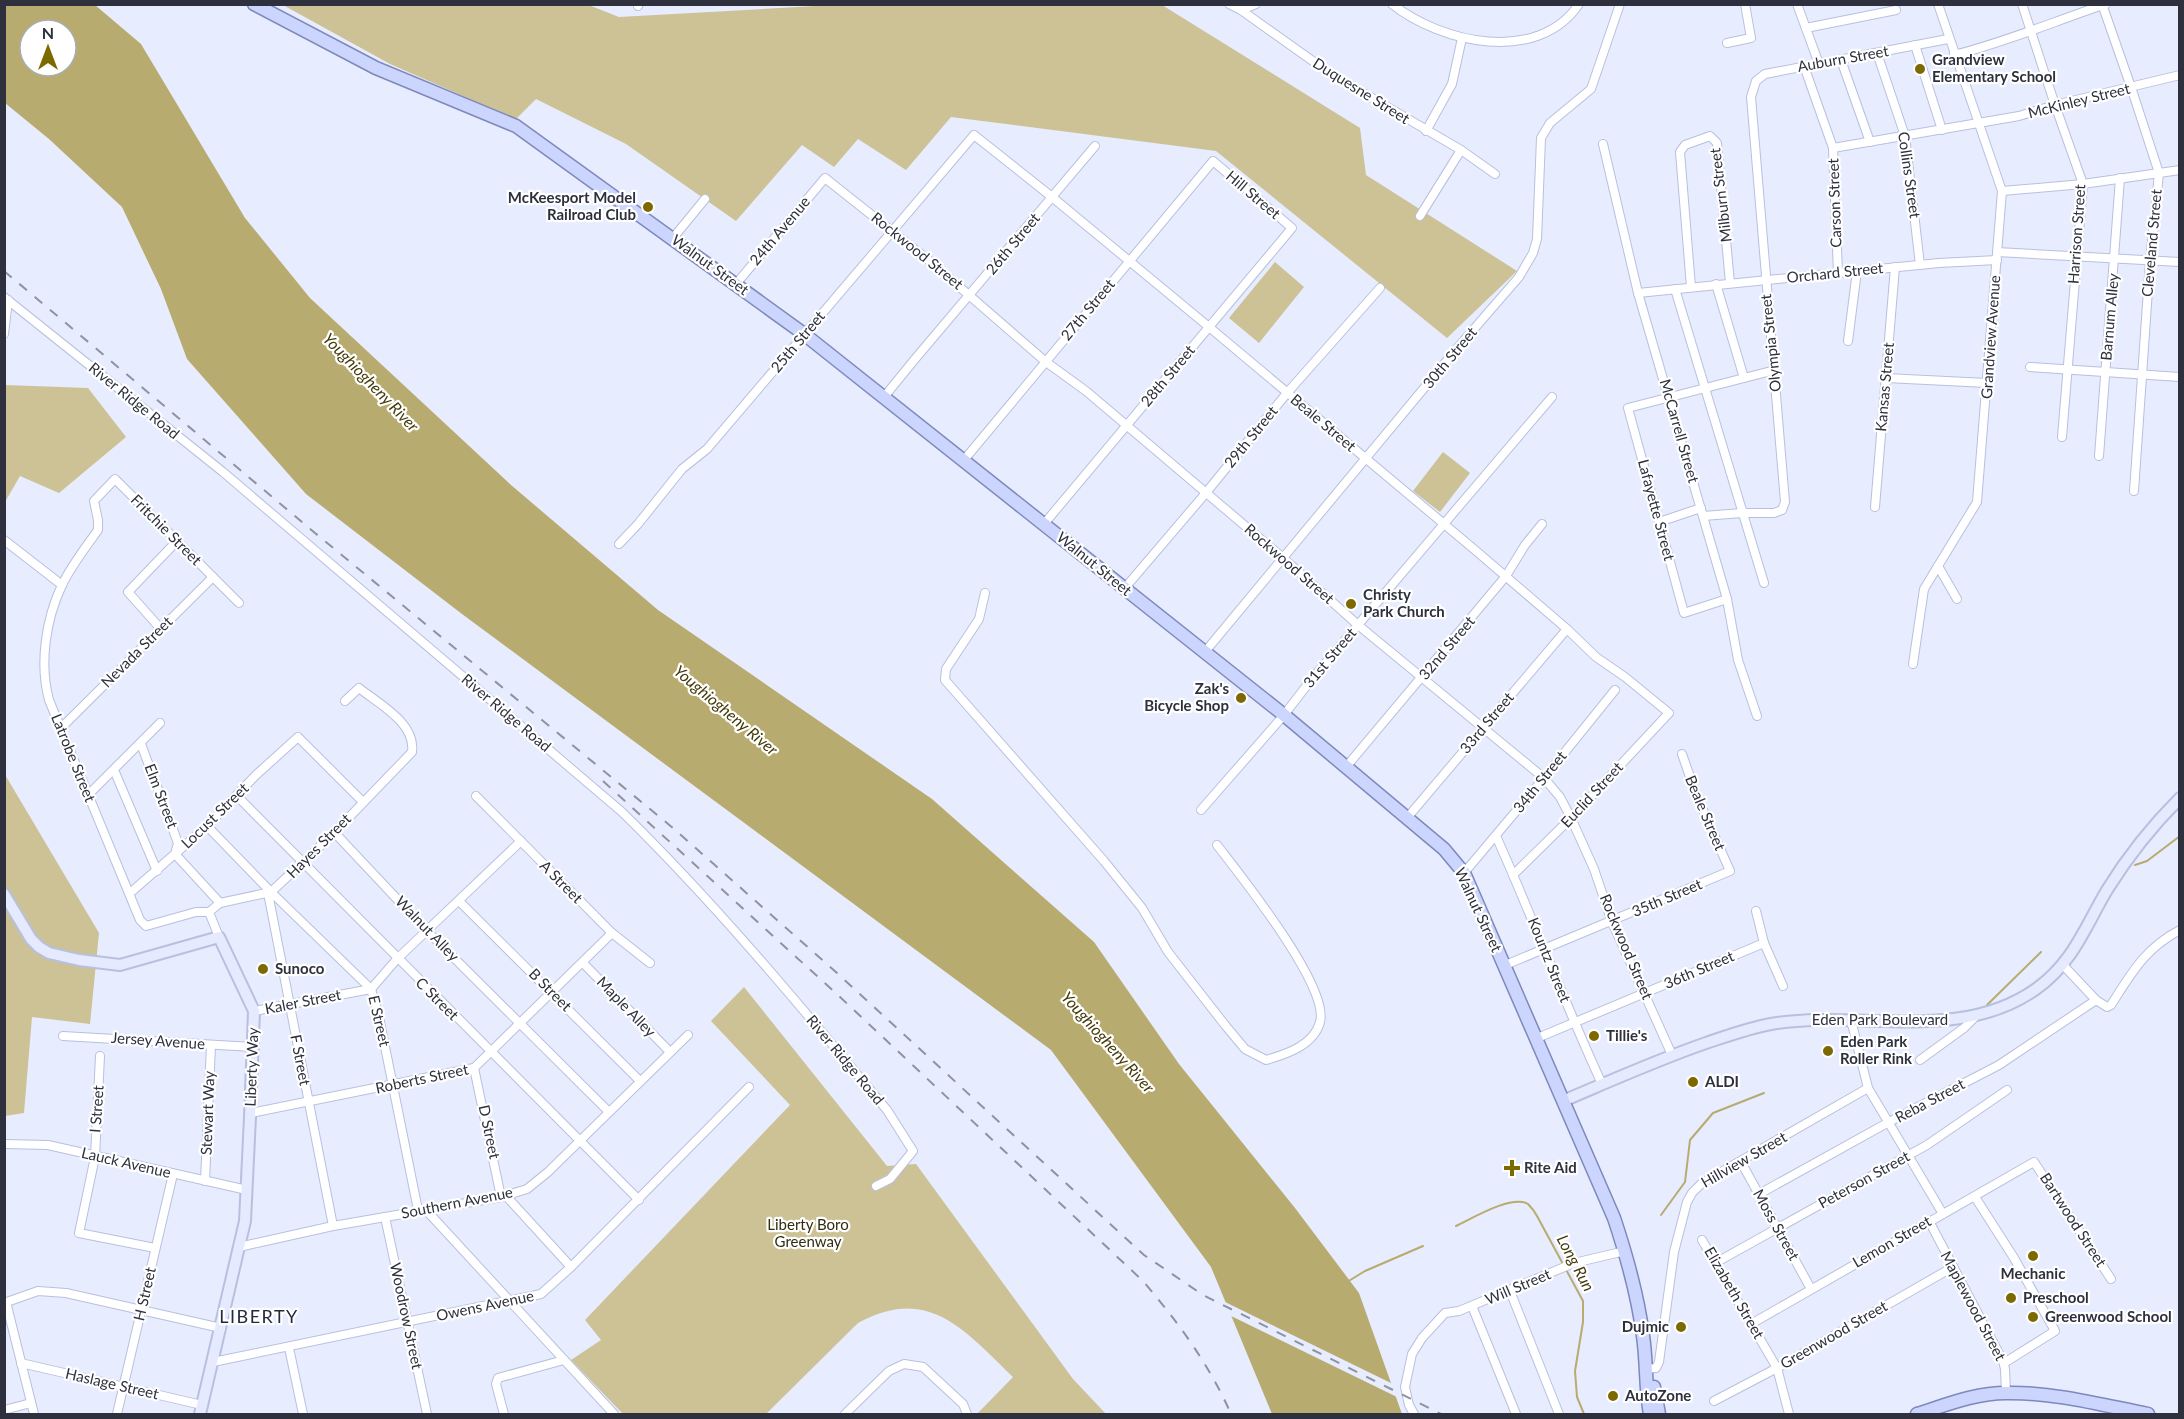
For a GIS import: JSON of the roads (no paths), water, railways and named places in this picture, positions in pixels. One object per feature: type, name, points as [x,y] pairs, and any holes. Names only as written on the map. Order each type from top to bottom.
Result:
[{"type":"main road","name":"Walnut Street","points":[[254,4],[376,68],[516,126],[804,334],[1284,715],[1444,849],[1464,873],[1534,1038],[1611,1210],[1625,1251],[1638,1308],[1647,1369],[1646,1384],[1650,1414]]},
{"type":"main road","name":"Eden Park Boulevard","points":[[1563,1101],[1672,1055],[1732,1034],[1770,1024],[1812,1020],[1946,1021],[1975,1017],[2015,1001],[2036,989],[2064,965],[2131,853],[2152,826],[2180,798]]},
{"type":"main road","points":[[4,894],[31,939],[39,947],[49,953],[79,960],[120,965],[219,937]]},
{"type":"main road","name":"Liberty Way","points":[[201,1410],[245,1221],[255,1011],[219,937]]},
{"type":"main road","name":"Walnut Street","points":[[1647,1369],[1653,1383],[1659,1414]]},
{"type":"main road","points":[[1917,1414],[1961,1400],[2006,1393],[2066,1398],[2148,1414]]},
{"type":"street","name":"Duquesne Street","points":[[1228,4],[1242,7],[1331,74],[1461,150],[1495,174]]},
{"type":"street","points":[[1242,7],[1256,4]]},
{"type":"street","points":[[1392,4],[1433,28],[1462,38],[1506,43],[1521,42],[1556,26],[1579,4]]},
{"type":"street","name":"30th Street","points":[[1204,653],[1365,458],[1519,277],[1533,253],[1537,239],[1541,138],[1550,123],[1591,89],[1620,4]]},
{"type":"street","points":[[1727,43],[1751,38],[1745,4]]},
{"type":"street","points":[[1797,4],[1819,63]]},
{"type":"street","name":"Grandview Avenue","points":[[1913,664],[1924,589],[1977,502],[2002,191],[1948,39],[1938,4]]},
{"type":"street","name":"Harrison Street","points":[[2022,4],[2083,184],[2062,437]]},
{"type":"street","points":[[1954,55],[1995,45],[2103,5]]},
{"type":"street","name":"Cleveland Street","points":[[2103,5],[2132,87],[2158,173],[2134,491]]},
{"type":"street","points":[[1806,28],[1896,10]]},
{"type":"street","points":[[1426,131],[1452,84],[1462,38]]},
{"type":"street","name":"Auburn Street","points":[[1751,97],[1756,81],[1765,74],[1948,39]]},
{"type":"street","points":[[1915,45],[1942,130]]},
{"type":"street","name":"Collins Street","points":[[1877,53],[1905,136],[1920,265]]},
{"type":"street","points":[[1841,60],[1870,142]]},
{"type":"street","name":"Carson Street","points":[[1804,66],[1833,148],[1838,273]]},
{"type":"street","name":"McKinley Street","points":[[1833,148],[2019,116],[2180,75]]},
{"type":"street","name":"Olympia Street","points":[[1659,522],[1702,512],[1774,513],[1782,510],[1785,502],[1751,97]]},
{"type":"street","name":"Beale Street","points":[[974,135],[1053,197],[1506,576],[1596,657],[1669,713]]},
{"type":"street","name":"25th Street","points":[[619,544],[682,469],[707,450],[974,135]]},
{"type":"street","name":"Milburn Street","points":[[1691,287],[1680,152],[1685,145],[1710,136],[1717,143],[1730,283]]},
{"type":"street","name":"McCarrell Street","points":[[1603,144],[1638,292],[1727,599],[1738,660],[1757,716]]},
{"type":"street","name":"26th Street","points":[[884,397],[1095,146]]},
{"type":"street","points":[[1420,216],[1461,150]]},
{"type":"street","name":"Hill Street","points":[[1214,161],[1292,228]]},
{"type":"street","name":"27th Street","points":[[964,460],[1214,161]]},
{"type":"street","points":[[2002,191],[2083,184],[2180,170]]},
{"type":"street","name":"Rockwood Street","points":[[825,178],[970,295],[1046,362],[1086,391],[1358,625],[1544,778],[1560,797],[1571,818],[1594,869],[1612,922],[1672,1055]]},
{"type":"street","name":"24th Avenue","points":[[736,284],[825,178]]},
{"type":"street","name":"Barnum Alley","points":[[2099,456],[2120,178]]},
{"type":"street","points":[[673,238],[705,199]]},
{"type":"street","name":"28th Street","points":[[1044,524],[1292,228]]},
{"type":"street","name":"Orchard Street","points":[[1638,292],[1997,256],[2180,262]]},
{"type":"street","name":"Kansas Street","points":[[1875,507],[1895,267]]},
{"type":"street","points":[[1848,341],[1857,271]]},
{"type":"street","points":[[1716,285],[1744,378]]},
{"type":"street","name":"29th Street","points":[[1124,589],[1287,393],[1380,288]]},
{"type":"street","points":[[1675,289],[1764,583]]},
{"type":"street","points":[[4,334],[6,298]]},
{"type":"street","name":"River Ridge Road","points":[[6,298],[223,472],[622,812],[660,849],[770,971],[902,1131],[913,1151],[890,1179],[876,1186]]},
{"type":"street","points":[[2030,367],[2180,377]]},
{"type":"street","points":[[1669,397],[1775,370]]},
{"type":"street","points":[[1886,378],[1987,383]]},
{"type":"street","name":"31st Street","points":[[1201,810],[1552,397]]},
{"type":"street","name":"Lafayette Street","points":[[1669,397],[1628,408],[1684,613],[1727,599]]},
{"type":"street","name":"Fritchie Street","points":[[94,501],[115,479],[239,603]]},
{"type":"street","name":"Latrobe Street","points":[[94,501],[98,530],[62,585],[53,607],[48,629],[44,683],[140,920],[146,926],[196,912],[209,912]]},
{"type":"street","name":"32nd Street","points":[[1346,767],[1506,576],[1525,545],[1542,524]]},
{"type":"street","points":[[4,540],[62,585]]},
{"type":"street","points":[[160,628],[128,592],[177,541]]},
{"type":"street","points":[[1938,566],[1957,599]]},
{"type":"street","name":"Nevada Street","points":[[61,728],[213,577]]},
{"type":"street","points":[[985,593],[979,619],[946,669],[945,680],[1104,861],[1142,908],[1168,952],[1245,1049],[1266,1060],[1285,1055],[1310,1039],[1320,1023],[1321,1011],[1316,992],[1265,909],[1217,845]]},
{"type":"street","name":"33rd Street","points":[[1407,818],[1567,629]]},
{"type":"street","name":"Hayes Street","points":[[269,893],[334,832],[412,752],[413,742],[409,732],[396,717],[359,688],[345,701]]},
{"type":"street","name":"34th Street","points":[[1464,873],[1615,690]]},
{"type":"street","name":"Euclid Street","points":[[1513,875],[1571,818],[1669,713]]},
{"type":"street","points":[[88,795],[160,723]]},
{"type":"street","name":"Locust Street","points":[[130,893],[207,826],[256,775],[298,737],[363,802]]},
{"type":"street","name":"Elm Street","points":[[141,744],[178,843],[176,854]]},
{"type":"street","name":"Beale Street","points":[[1682,754],[1696,794],[1730,871]]},
{"type":"street","points":[[114,770],[145,848],[157,870]]},
{"type":"street","name":"C Street","points":[[237,796],[639,1200]]},
{"type":"street","name":"A Street","points":[[476,796],[612,933],[650,963]]},
{"type":"street","name":"E Street","points":[[207,826],[269,893],[371,988],[422,1210]]},
{"type":"street","name":"Walnut Alley","points":[[334,832],[427,931],[522,1023]]},
{"type":"street","name":"Kountz Street","points":[[1496,837],[1573,1022],[1602,1084]]},
{"type":"street","points":[[371,988],[397,959],[521,841]]},
{"type":"street","points":[[176,854],[220,903]]},
{"type":"street","name":"35th Street","points":[[1503,966],[1730,871]]},
{"type":"street","points":[[219,937],[209,912],[220,903],[269,893]]},
{"type":"street","name":"F Street","points":[[269,893],[333,1226]]},
{"type":"street","name":"B Street","points":[[459,901],[640,1081]]},
{"type":"street","points":[[1756,911],[1764,943],[1783,986]]},
{"type":"street","points":[[2064,965],[2104,1007],[2111,1005],[2143,956],[2158,943],[2180,930]]},
{"type":"street","name":"Roberts Street","points":[[250,1113],[474,1068],[492,1053],[612,933]]},
{"type":"street","name":"36th Street","points":[[1534,1038],[1764,943]]},
{"type":"street","name":"Maple Alley","points":[[583,963],[670,1052]]},
{"type":"street","name":"Kaler Street","points":[[255,1011],[371,988]]},
{"type":"street","name":"Reba Street","points":[[1759,1194],[1889,1122],[1999,1065],[2096,1000]]},
{"type":"street","points":[[1920,1060],[1964,1028],[1975,1017]]},
{"type":"street","points":[[1851,1020],[1868,1089],[1942,1214]]},
{"type":"street","points":[[522,1023],[609,1112]]},
{"type":"street","name":"Southern Avenue","points":[[239,1247],[333,1226],[527,1190],[688,1035]]},
{"type":"street","name":"Jersey Avenue","points":[[63,1036],[253,1047]]},
{"type":"street","name":"Stewart Way","points":[[205,1181],[211,1044]]},
{"type":"street","name":"I Street","points":[[100,1056],[95,1156],[79,1233],[156,1248]]},
{"type":"street","name":"D Street","points":[[474,1068],[504,1196]]},
{"type":"street","name":"Owens Avenue","points":[[213,1362],[541,1294],[639,1200],[749,1087]]},
{"type":"street","name":"Hillview Street","points":[[1647,1369],[1656,1368],[1659,1362],[1674,1252],[1687,1202],[1696,1187],[1868,1089]]},
{"type":"street","name":"Peterson Street","points":[[1717,1262],[1927,1145],[2007,1090]]},
{"type":"street","name":"Lauck Avenue","points":[[4,1144],[48,1145],[247,1190]]},
{"type":"street","name":"Moss Street","points":[[1741,1162],[1811,1289]]},
{"type":"street","name":"Lemon Street","points":[[1751,1324],[2034,1162]]},
{"type":"street","name":"Bartwood Street","points":[[2034,1162],[2111,1278]]},
{"type":"street","name":"H Street","points":[[117,1414],[173,1174]]},
{"type":"street","points":[[504,1196],[571,1267]]},
{"type":"street","points":[[1975,1197],[2014,1258],[2055,1331],[2004,1363]]},
{"type":"street","points":[[422,1210],[614,1414]]},
{"type":"street","name":"Woodrow Street","points":[[385,1217],[427,1414]]},
{"type":"street","name":"Maplewood Street","points":[[1929,1221],[2004,1363],[2006,1393]]},
{"type":"street","name":"Elizabeth Street","points":[[1702,1240],[1717,1262],[1777,1368],[1789,1414]]},
{"type":"street","name":"Will Street","points":[[1414,1414],[1409,1405],[1405,1387],[1412,1354],[1422,1338],[1445,1313],[1472,1306],[1574,1263],[1625,1251]]},
{"type":"street","name":"Greenwood Street","points":[[1714,1401],[1777,1368],[1953,1267]]},
{"type":"street","points":[[34,1414],[5,1303],[38,1291],[48,1291],[141,1308],[221,1328]]},
{"type":"street","points":[[1510,1291],[1558,1414]]},
{"type":"street","points":[[1472,1306],[1516,1414]]},
{"type":"street","points":[[289,1348],[303,1414]]},
{"type":"street","points":[[504,1414],[496,1384],[498,1378],[564,1360]]},
{"type":"street","name":"Haslage Street","points":[[21,1363],[124,1386],[201,1410]]},
{"type":"street","points":[[845,1414],[889,1371],[904,1364],[923,1367],[963,1404],[967,1414]]},
{"type":"street","points":[[4,1410],[31,1403]]},
{"type":"water","name":"Youghiogheny River","points":[[4,5],[95,5],[141,44],[245,218],[310,298],[511,485],[658,610],[932,799],[1094,942],[1179,1064],[1295,1208],[1359,1293],[1402,1414],[1272,1414],[1211,1267],[1051,1050],[462,614],[306,494],[187,359],[161,289],[122,207],[49,139],[5,103]]},
{"type":"waterway","points":[[2135,865],[2147,861],[2180,836]]},
{"type":"waterway","points":[[1987,1005],[2041,952]]},
{"type":"waterway","points":[[1661,1215],[1685,1182],[1690,1140],[1713,1113],[1764,1093]]},
{"type":"waterway","name":"Long Run","points":[[1456,1226],[1512,1202],[1528,1204],[1535,1213],[1583,1301],[1583,1322],[1575,1371],[1577,1397],[1584,1414]]},
{"type":"waterway","name":"Long Run","points":[[1347,1282],[1365,1271],[1423,1246]]},
{"type":"railway","points":[[4,271],[315,533],[673,828],[837,973],[1144,1255],[1203,1295],[1441,1414]]},
{"type":"railway","points":[[603,781],[840,997],[1143,1281],[1192,1344],[1231,1414]]},
{"type":"place","name":"Grandview Elementary School","points":[[1920,69]]},
{"type":"place","name":"McKeesport Model Railroad Club","points":[[648,207]]},
{"type":"place","name":"Christy Park Church","points":[[1351,604]]},
{"type":"place","name":"Zak's Bicycle Shop","points":[[1241,698]]},
{"type":"place","name":"Sunoco","points":[[263,969]]},
{"type":"place","name":"Tillie's","points":[[1594,1036]]},
{"type":"place","name":"Eden Park Roller Rink","points":[[1828,1051]]},
{"type":"place","name":"ALDI","points":[[1693,1082]]},
{"type":"place","name":"Rite Aid","points":[[1512,1168]]},
{"type":"place","name":"Mechanic","points":[[2033,1256]]},
{"type":"place","name":"Preschool","points":[[2011,1298]]},
{"type":"place","name":"Greenwood School","points":[[2033,1317]]},
{"type":"place","name":"Dujmic","points":[[1681,1327]]},
{"type":"place","name":"AutoZone","points":[[1613,1396]]},
{"type":"district","name":"LIBERTY","points":[[259,1317]]},
{"type":"park label","name":"Liberty Boro Greenway","points":[[808,1234]]}]
